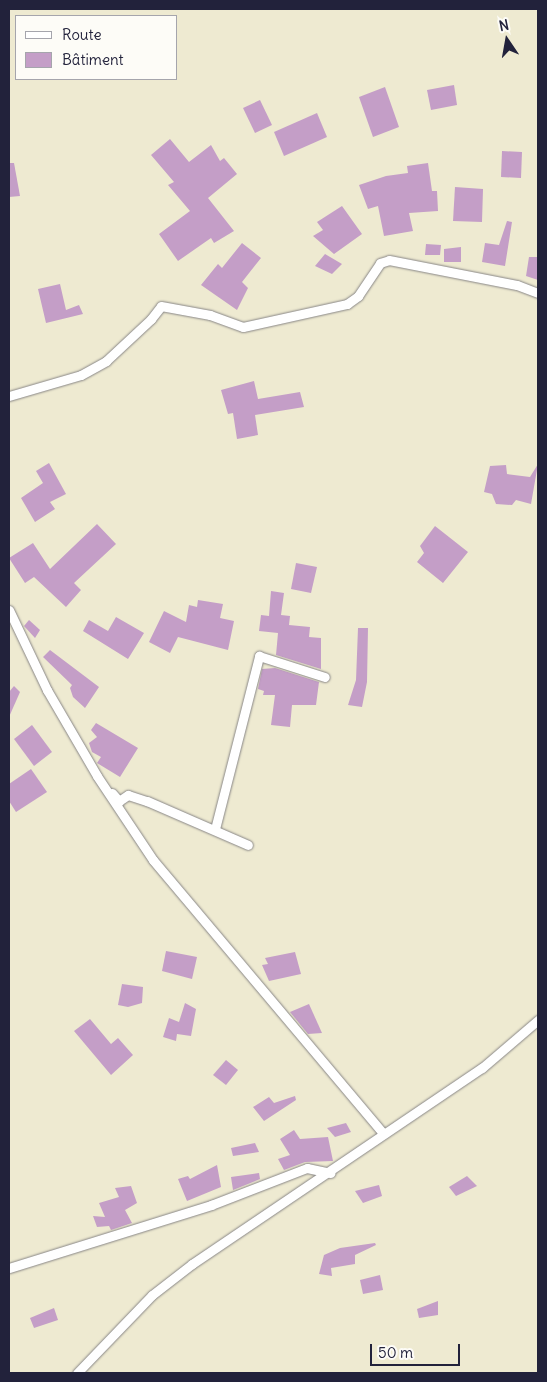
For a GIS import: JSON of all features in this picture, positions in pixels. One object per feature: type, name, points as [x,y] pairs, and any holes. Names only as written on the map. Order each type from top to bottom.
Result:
[{"type":"street","points":[[9,396],[81,375],[106,361],[151,319],[161,306],[202,313],[243,327],[347,304],[358,296],[380,263],[389,260],[516,285],[538,293]]},
{"type":"street","points":[[9,610],[48,690],[97,776],[153,860],[384,1134]]},
{"type":"street","points":[[215,829],[259,656],[325,677]]},
{"type":"street","points":[[97,776],[119,800],[128,795],[147,800],[248,844]]},
{"type":"street","points":[[76,1373],[152,1295],[192,1264],[330,1173],[482,1068],[538,1020]]},
{"type":"street","points":[[9,1268],[211,1205],[307,1168],[330,1173]]},
{"type":"building","points":[[454,85],[457,105],[431,110],[427,90]]},
{"type":"building","points":[[385,87],[399,127],[373,137],[359,97]]},
{"type":"building","points":[[260,100],[272,125],[255,133],[243,108]]},
{"type":"building","points":[[317,113],[327,137],[284,156],[274,132]]},
{"type":"building","points":[[170,139],[189,162],[211,145],[220,161],[224,158],[237,174],[208,198],[234,231],[214,243],[211,238],[178,261],[159,234],[190,211],[168,185],[174,182],[151,155]]},
{"type":"building","points":[[502,151],[522,152],[521,178],[501,177]]},
{"type":"building","points":[[9,163],[14,163],[20,196],[9,197]]},
{"type":"building","points":[[428,163],[432,191],[437,191],[438,211],[409,213],[413,231],[384,236],[378,206],[368,209],[359,185],[386,176],[408,173],[407,166]]},
{"type":"building","points":[[455,187],[483,189],[482,222],[453,221]]},
{"type":"building","points":[[342,206],[362,234],[334,254],[313,236],[323,230],[317,222]]},
{"type":"building","points":[[507,221],[512,222],[505,266],[482,262],[485,243],[499,245]]},
{"type":"building","points":[[242,243],[261,258],[242,282],[248,288],[237,310],[201,285],[218,264],[222,268]]},
{"type":"building","points":[[426,244],[441,245],[440,255],[425,255]]},
{"type":"building","points":[[461,247],[461,262],[444,262],[444,249]]},
{"type":"building","points":[[325,254],[342,264],[332,274],[315,266]]},
{"type":"building","points":[[529,257],[538,257],[538,280],[526,276]]},
{"type":"building","points":[[60,284],[66,310],[79,305],[83,314],[46,323],[38,289]]},
{"type":"building","points":[[254,381],[258,399],[300,392],[304,407],[255,415],[258,435],[237,439],[233,413],[228,414],[221,390]]},
{"type":"building","points":[[49,463],[66,494],[50,502],[55,509],[35,522],[21,498],[43,483],[36,471]]},
{"type":"building","points":[[538,464],[531,504],[516,500],[512,505],[496,504],[492,494],[484,492],[490,466],[506,465],[507,474],[530,477]]},
{"type":"building","points":[[97,524],[116,544],[74,583],[81,590],[66,607],[34,577],[25,583],[9,558],[33,543],[50,569]]},
{"type":"building","points":[[435,526],[468,552],[443,583],[417,562],[424,553],[420,546]]},
{"type":"building","points":[[296,563],[317,567],[311,593],[291,589]]},
{"type":"building","points":[[271,591],[284,593],[281,615],[290,616],[289,625],[310,627],[309,637],[321,638],[321,669],[276,655],[278,633],[259,631],[261,615],[269,616]]},
{"type":"building","points":[[198,600],[223,604],[220,618],[234,621],[228,650],[178,637],[170,653],[149,642],[164,611],[186,622],[189,605],[197,607]]},
{"type":"building","points":[[116,617],[144,633],[128,659],[83,631],[89,620],[108,631]]},
{"type":"building","points":[[29,620],[40,630],[35,638],[24,626]]},
{"type":"building","points":[[358,628],[368,628],[367,682],[362,707],[348,705],[356,680]]},
{"type":"building","points":[[50,650],[99,687],[85,708],[73,697],[70,688],[72,685],[43,657]]},
{"type":"building","points":[[275,668],[319,682],[316,705],[292,705],[290,727],[271,725],[275,695],[263,695],[264,691],[258,689],[262,669]]},
{"type":"building","points":[[14,686],[20,692],[9,717],[9,692]]},
{"type":"building","points":[[96,723],[138,748],[120,777],[97,763],[101,757],[92,752],[89,743],[97,737],[91,730]]},
{"type":"building","points":[[32,725],[52,752],[34,766],[14,739]]},
{"type":"building","points":[[31,769],[47,792],[16,812],[9,801],[9,784]]},
{"type":"building","points":[[166,951],[197,957],[192,979],[162,971]]},
{"type":"building","points":[[295,952],[301,974],[269,981],[262,965],[268,964],[265,958]]},
{"type":"building","points":[[122,984],[143,987],[142,1003],[128,1007],[118,1005]]},
{"type":"building","points":[[185,1003],[196,1009],[191,1036],[177,1034],[176,1041],[163,1037],[169,1018],[179,1022]]},
{"type":"building","points":[[309,1004],[322,1033],[308,1034],[290,1012]]},
{"type":"building","points":[[90,1019],[111,1044],[118,1038],[133,1055],[111,1075],[74,1031]]},
{"type":"building","points":[[226,1060],[238,1070],[226,1085],[213,1075]]},
{"type":"building","points":[[295,1096],[296,1100],[264,1121],[253,1107],[269,1097],[274,1103]]},
{"type":"building","points":[[346,1123],[351,1132],[335,1137],[327,1128]]},
{"type":"building","points":[[294,1130],[300,1139],[328,1137],[333,1161],[305,1162],[284,1170],[278,1159],[290,1155],[280,1139]]},
{"type":"building","points":[[255,1143],[259,1152],[233,1156],[231,1148]]},
{"type":"building","points":[[217,1165],[221,1187],[187,1201],[178,1179],[188,1176],[190,1179]]},
{"type":"building","points":[[259,1173],[260,1179],[233,1190],[231,1177]]},
{"type":"building","points":[[467,1176],[477,1186],[456,1196],[449,1187]]},
{"type":"building","points":[[379,1185],[382,1196],[363,1203],[355,1191]]},
{"type":"building","points":[[131,1186],[137,1203],[125,1210],[132,1223],[111,1230],[109,1226],[97,1227],[93,1216],[105,1217],[99,1203],[119,1197],[115,1188]]},
{"type":"building","points":[[375,1243],[376,1245],[355,1255],[355,1264],[331,1268],[332,1276],[319,1274],[324,1255],[340,1248]]},
{"type":"building","points":[[380,1275],[383,1290],[363,1294],[360,1280]]},
{"type":"building","points":[[438,1301],[438,1315],[419,1318],[417,1309]]},
{"type":"building","points":[[54,1308],[58,1320],[34,1328],[30,1318]]}]
